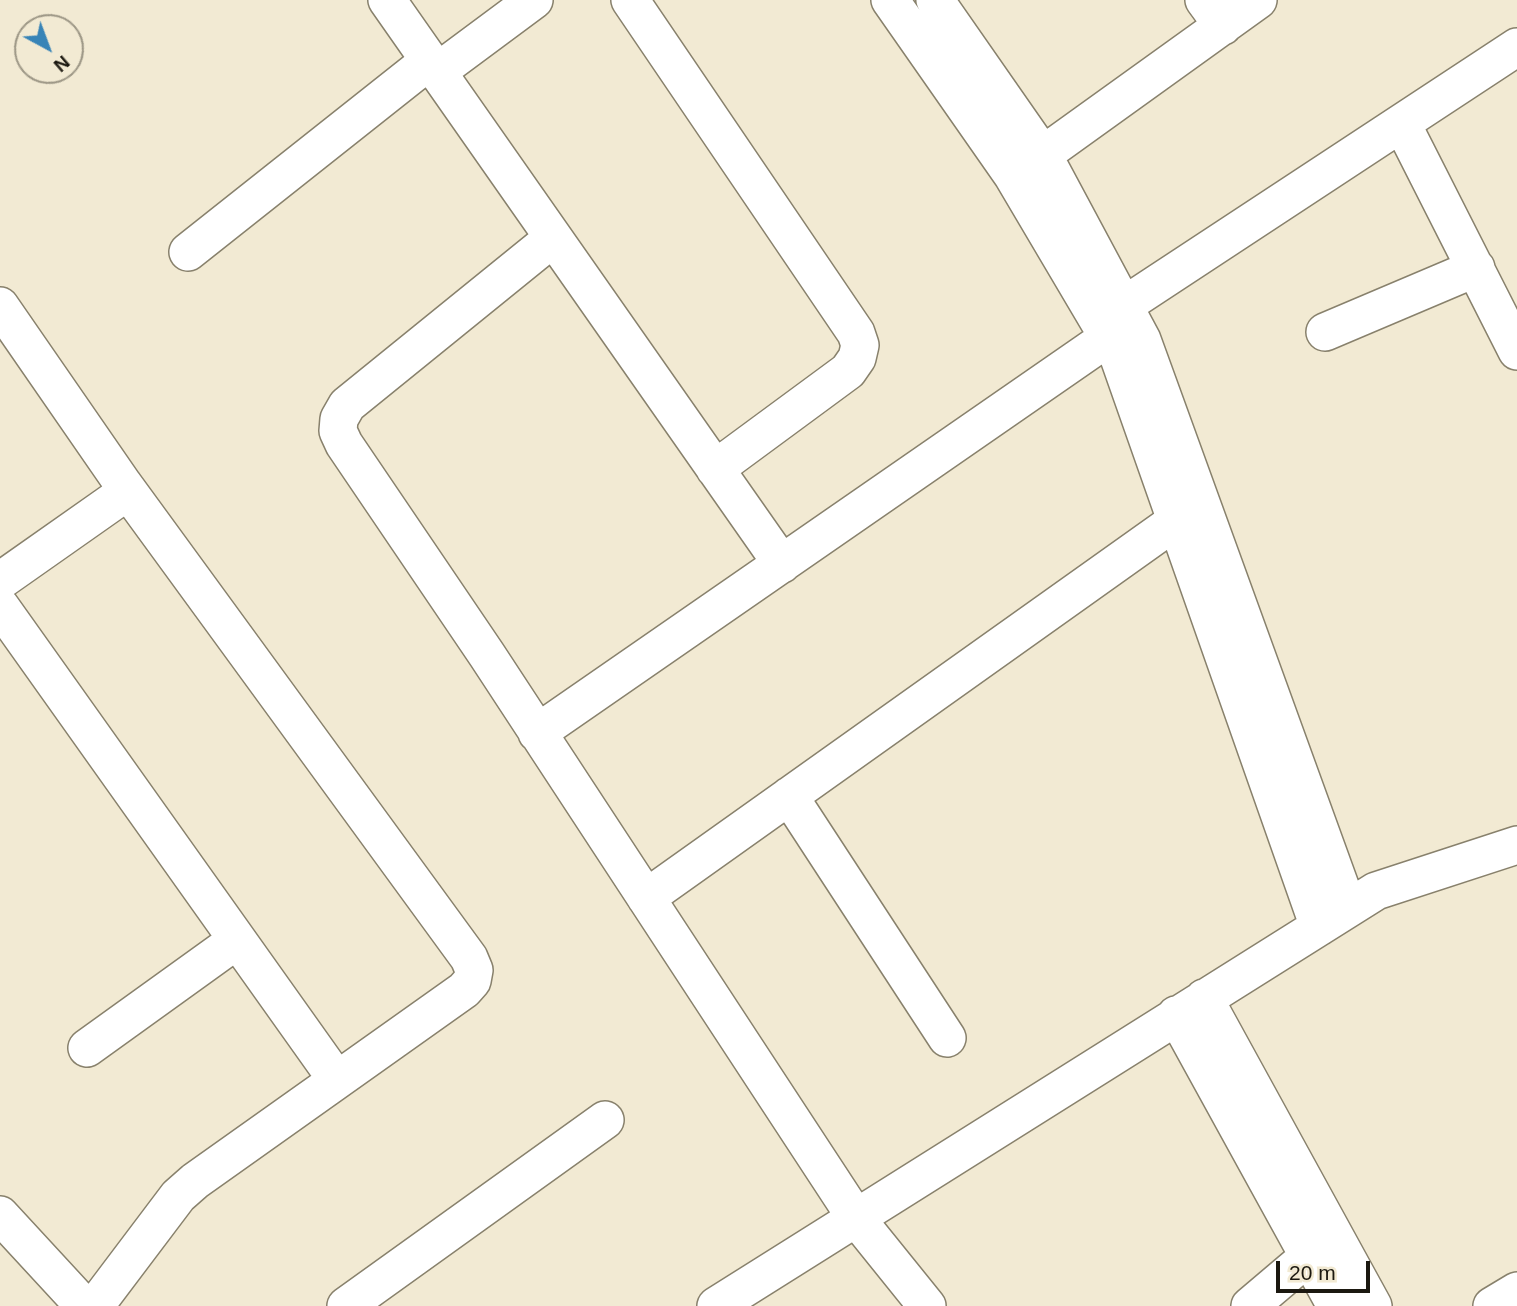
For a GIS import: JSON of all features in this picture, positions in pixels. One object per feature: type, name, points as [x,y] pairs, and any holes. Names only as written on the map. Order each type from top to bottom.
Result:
[{"type":"street","points":[[387,0],[782,564]]},
{"type":"street","points":[[188,252],[433,66],[534,0]]},
{"type":"street","points":[[630,0],[856,333],[860,345],[857,358],[848,371],[715,469]]},
{"type":"street","points":[[890,0],[1111,321]]},
{"type":"street","points":[[935,0],[1043,155],[1111,321],[1117,352],[1189,512],[1333,918]]},
{"type":"street","points":[[1013,176],[1043,155],[1214,13],[1258,0]]},
{"type":"street","points":[[537,733],[782,564],[1111,321],[1517,47]]},
{"type":"street","points":[[1402,124],[1517,349]]},
{"type":"street","points":[[553,238],[347,405],[339,419],[338,431],[344,444],[856,1218],[926,1306]]},
{"type":"street","points":[[1325,332],[1476,268]]},
{"type":"street","points":[[0,306],[128,491],[469,958],[474,970],[472,981],[464,990],[195,1181],[178,1196],[95,1306]]},
{"type":"street","points":[[0,582],[128,491]]},
{"type":"street","points":[[646,898],[1189,512]]},
{"type":"street","points":[[0,607],[337,1080]]},
{"type":"street","points":[[789,796],[947,1038]]},
{"type":"street","points":[[716,1306],[1376,891],[1517,845]]},
{"type":"street","points":[[87,1048],[237,940]]},
{"type":"street","points":[[1190,1007],[1309,1256],[1336,1306]]},
{"type":"street","points":[[1190,1007],[1373,1306]]},
{"type":"street","points":[[346,1306],[605,1120]]},
{"type":"street","points":[[0,1216],[84,1306]]},
{"type":"street","points":[[1250,1306],[1309,1256]]},
{"type":"street","points":[[1492,1306],[1517,1290]]}]
